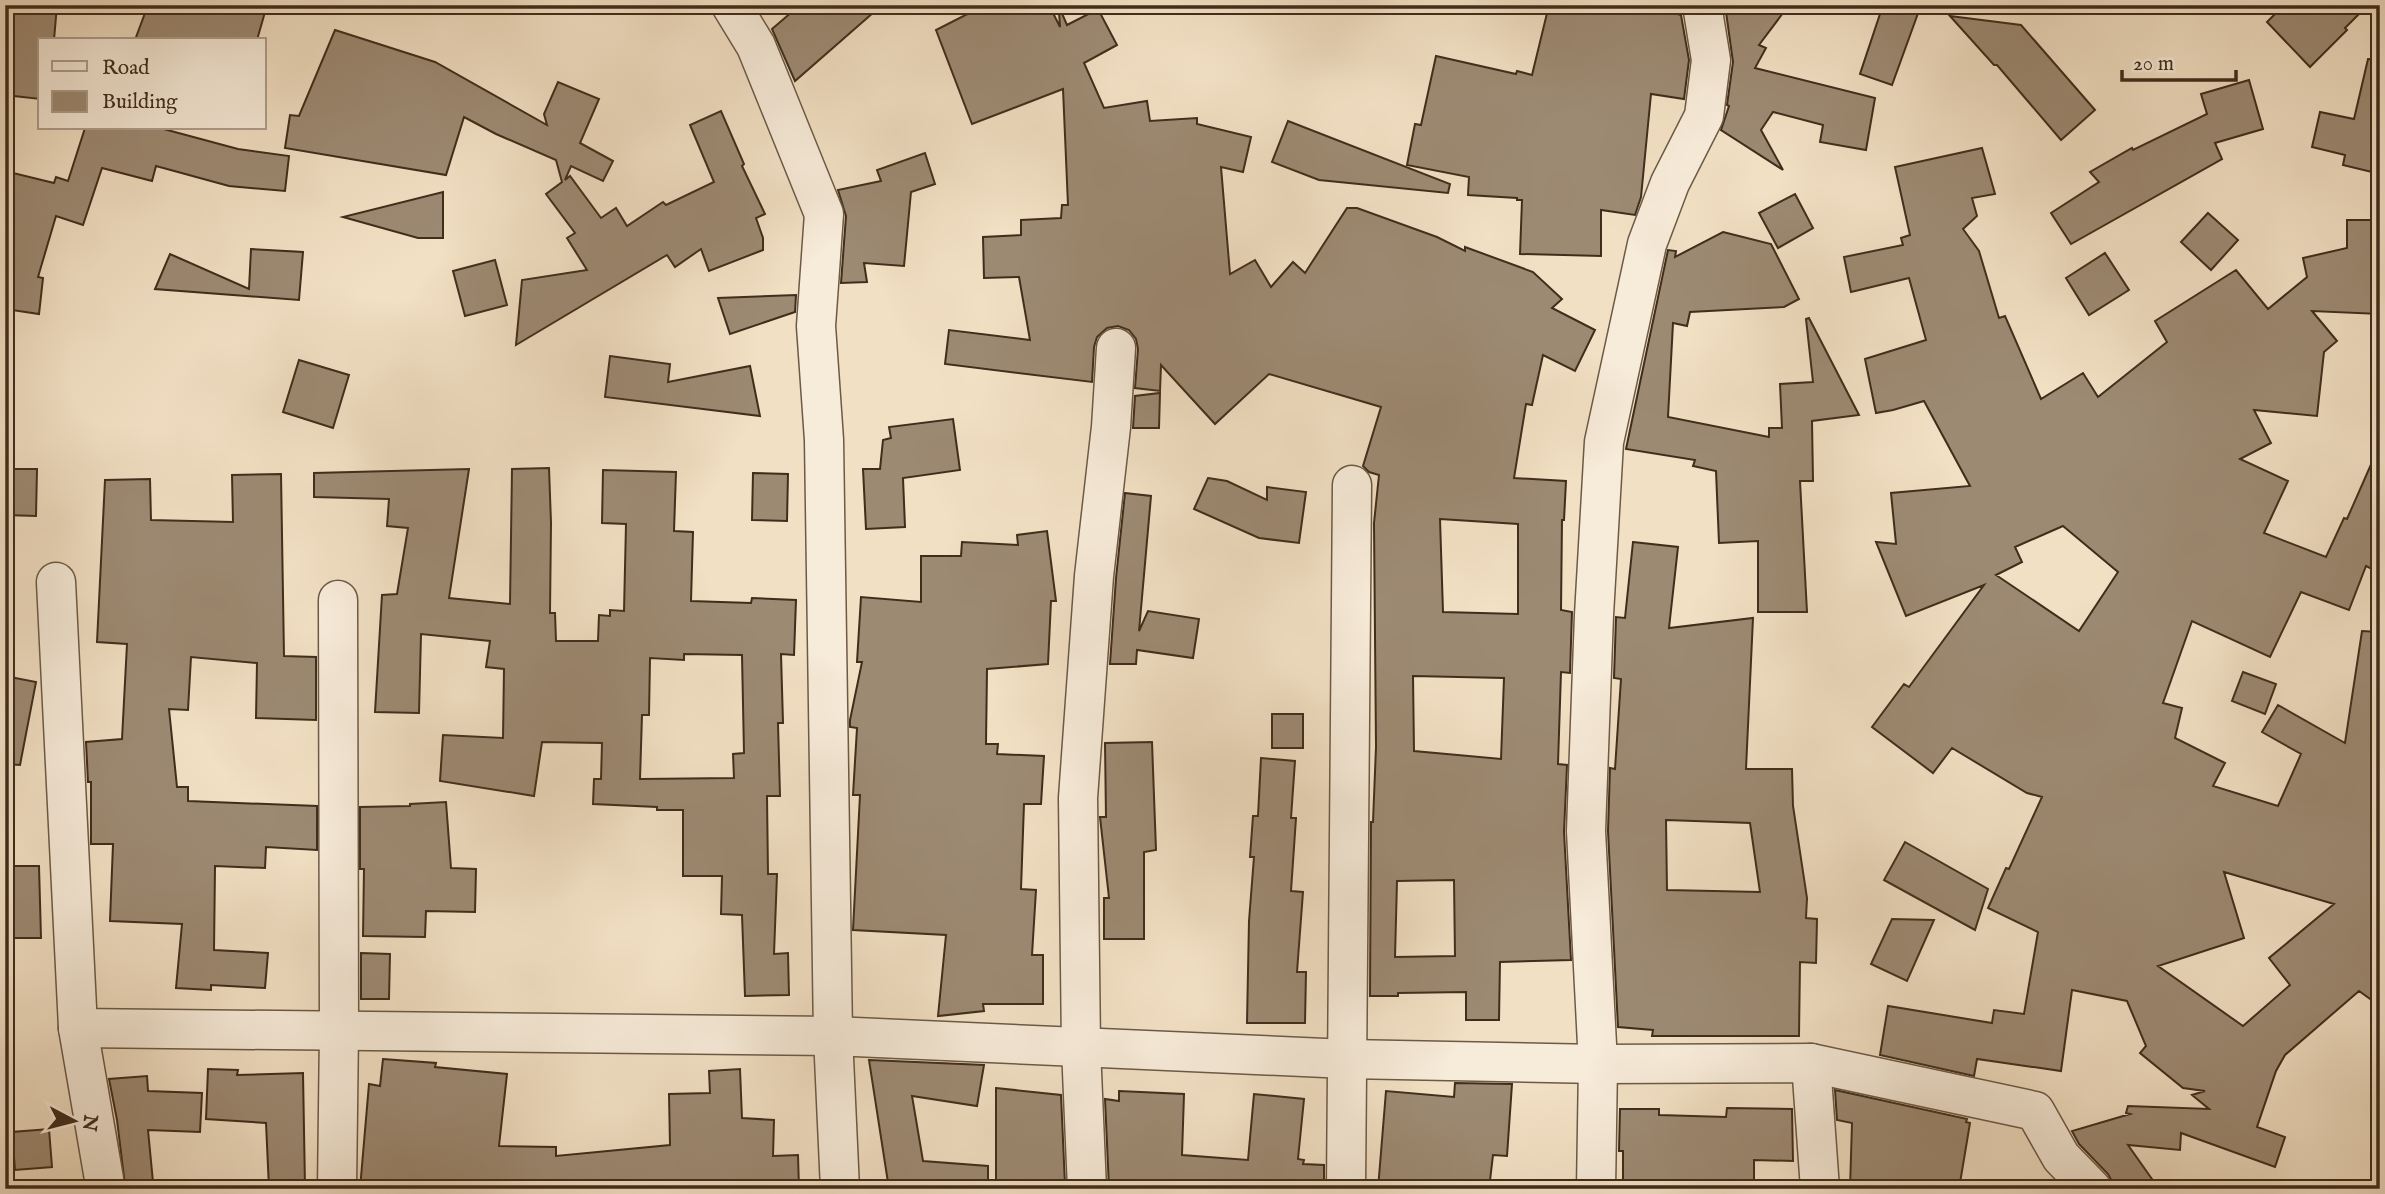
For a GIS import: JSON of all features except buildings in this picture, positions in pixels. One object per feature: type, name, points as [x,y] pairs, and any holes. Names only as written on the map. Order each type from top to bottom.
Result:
[{"type":"street","points":[[731,5],[756,46],[824,214],[816,326],[824,440],[827,551],[833,1035],[839,1189]]},
{"type":"street","points":[[1596,1189],[1598,1064],[1586,831],[1604,442],[1647,244],[1670,183],[1704,116],[1710,60],[1702,5]]},
{"type":"street","points":[[1087,1189],[1081,1048],[1078,799],[1094,576],[1111,427],[1116,348]]},
{"type":"street","points":[[1346,1189],[1352,485]]},
{"type":"street","points":[[56,582],[78,1028],[104,1179],[103,1189]]},
{"type":"street","points":[[337,1189],[338,600]]},
{"type":"street","points":[[78,1028],[833,1035],[1347,1059],[1598,1064],[1811,1063],[2035,1111],[2061,1157],[2092,1189]]},
{"type":"street","points":[[1811,1063],[1820,1189]]}]
